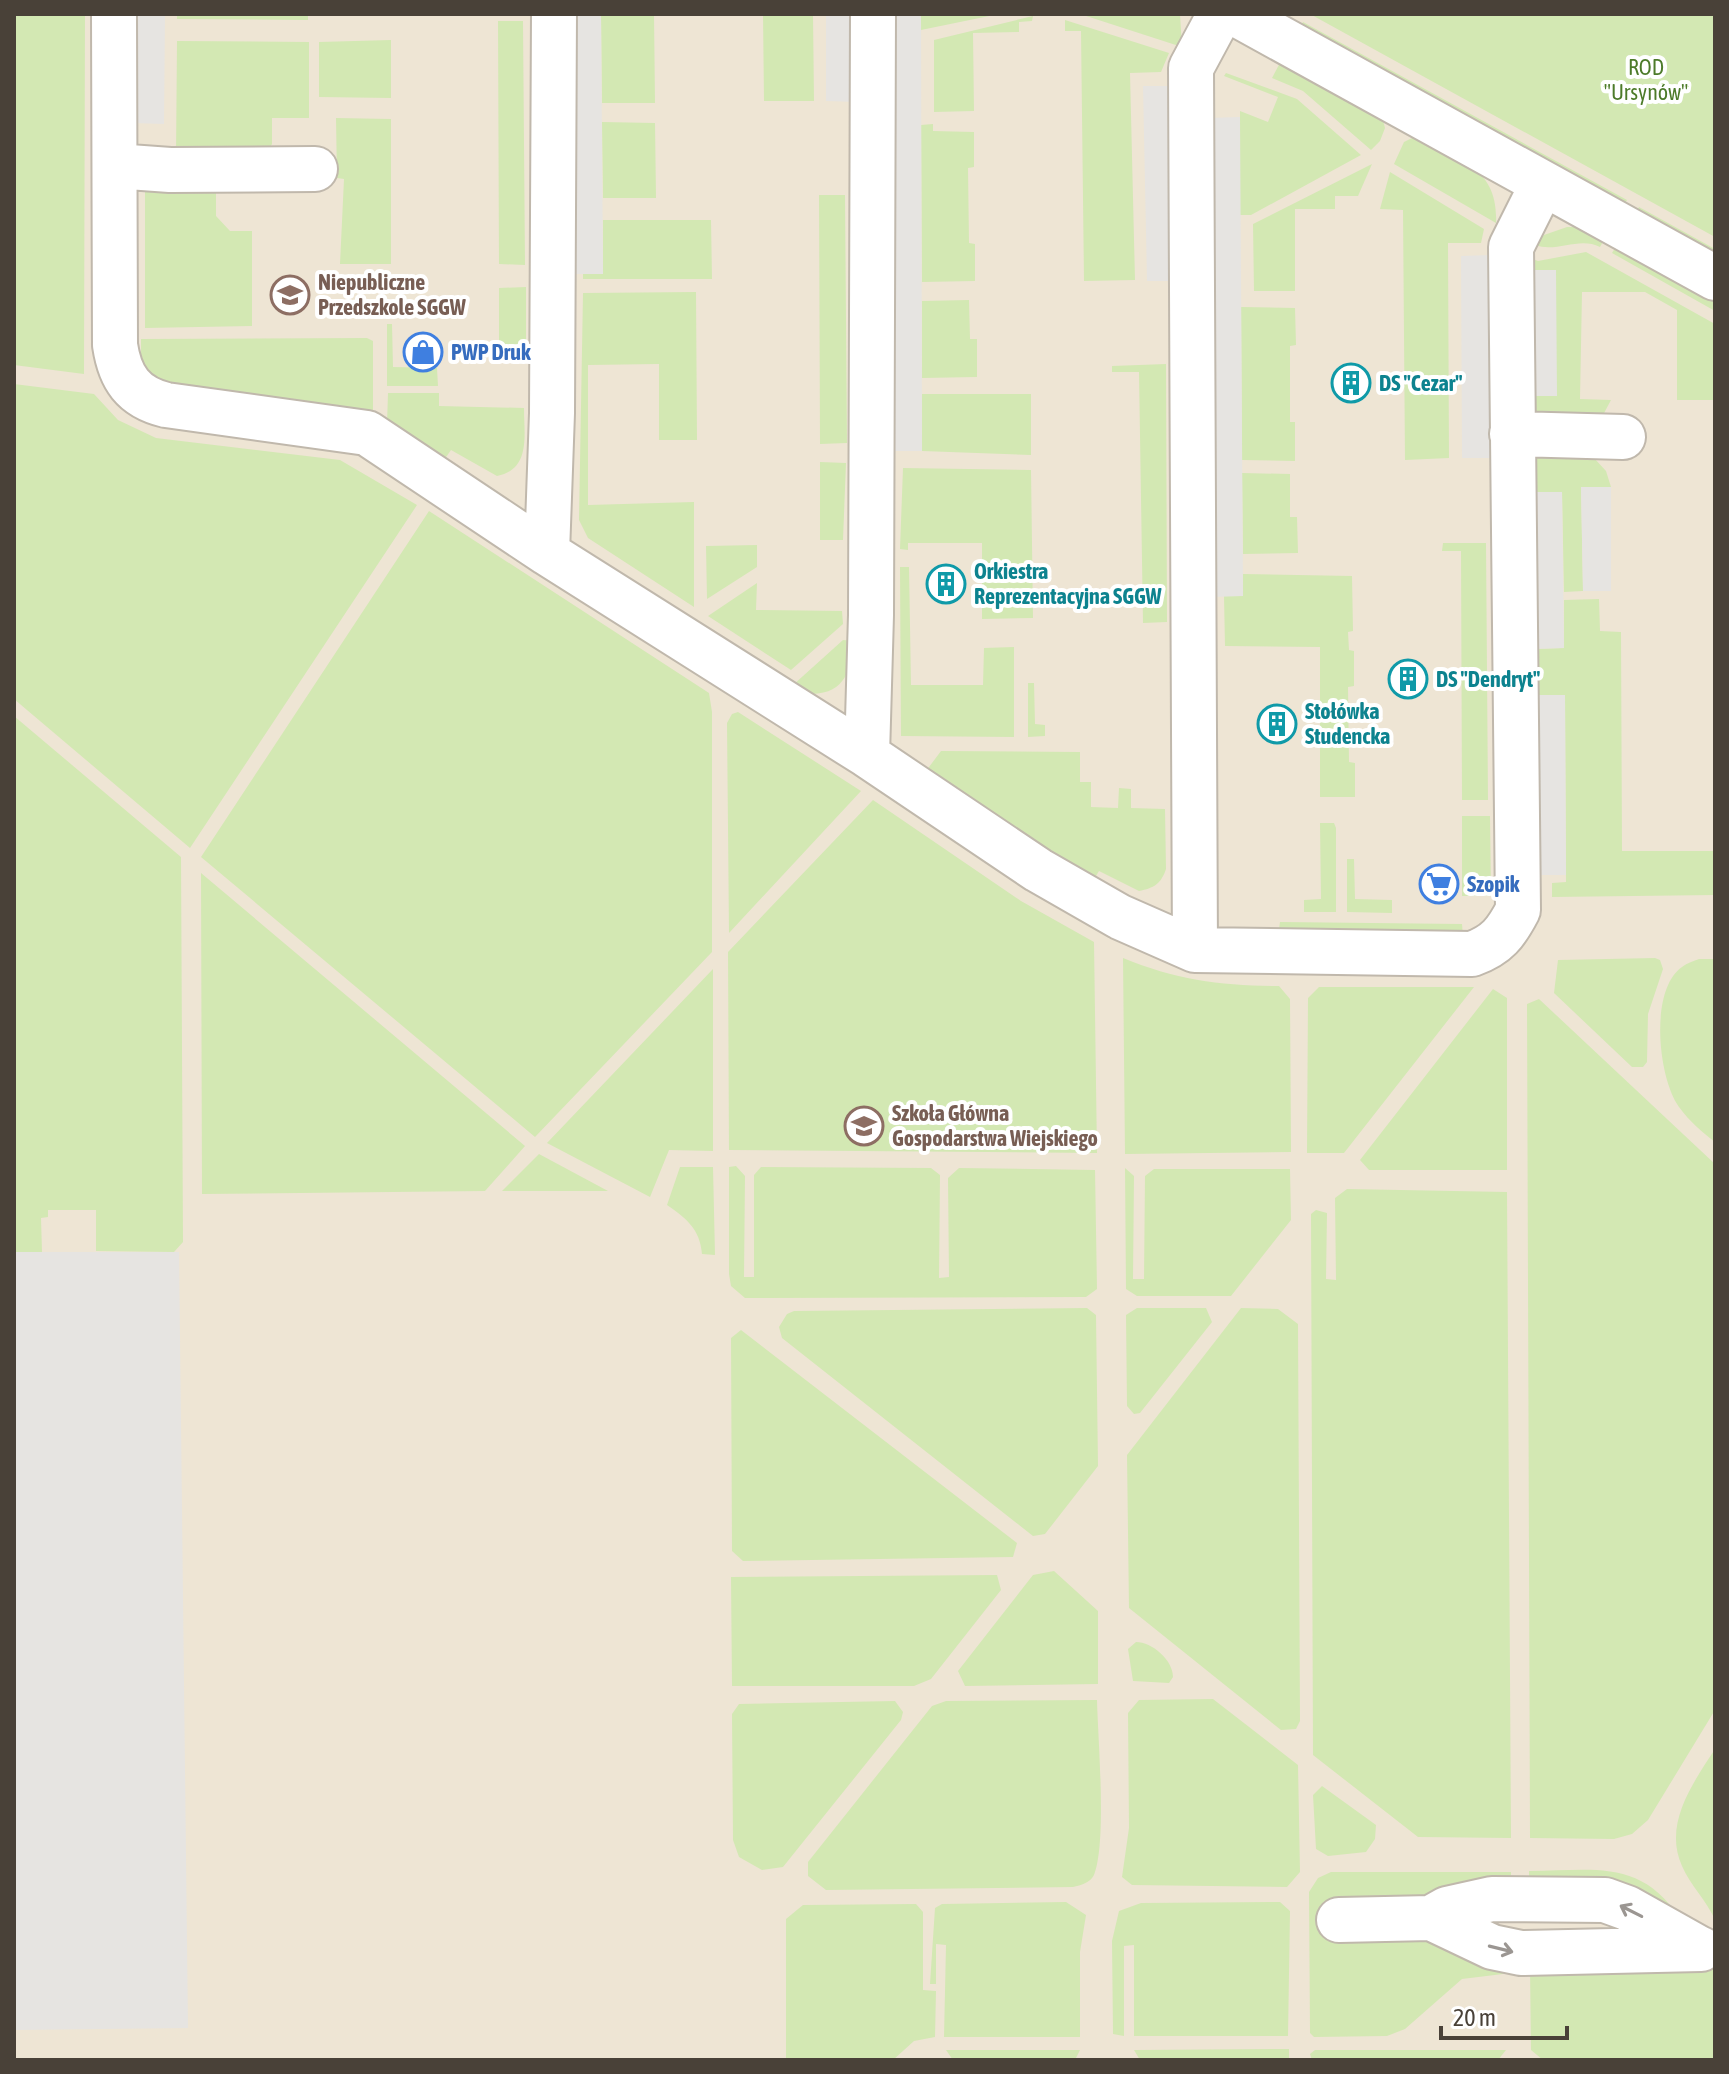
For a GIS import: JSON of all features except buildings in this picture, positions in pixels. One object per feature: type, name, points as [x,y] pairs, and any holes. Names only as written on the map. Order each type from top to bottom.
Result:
[{"type":"lane","points":[[114,14],[115,345],[122,376],[137,393],[166,405],[367,433],[547,553],[867,755],[1038,870],[1120,917],[1195,950],[1472,954],[1490,947],[1505,934],[1518,910],[1511,247],[1542,185]]},
{"type":"lane","points":[[547,553],[552,413],[554,14]]},
{"type":"lane","points":[[867,755],[871,615],[873,14]]},
{"type":"lane","points":[[1195,950],[1191,68],[1220,14]]},
{"type":"lane","points":[[1236,14],[1715,278]]},
{"type":"lane","points":[[115,166],[170,170],[315,169]]},
{"type":"lane","points":[[1512,434],[1623,437]]},
{"type":"lane","points":[[1339,1920],[1431,1918],[1492,1947],[1521,1953],[1707,1949]]},
{"type":"shaded area","name":"Szkoła Główna Gospodarstwa Wiejskiego","points":[[14,14],[1389,14],[1715,191],[1715,2060],[14,2060]]},
{"type":"shaded area","points":[[134,14],[165,14],[164,124],[133,123]]},
{"type":"shaded area","points":[[569,14],[601,14],[603,274],[571,274]]},
{"type":"shaded area","points":[[826,14],[858,14],[858,102],[826,101]]},
{"type":"shaded area","points":[[890,14],[921,14],[922,451],[891,451]]},
{"type":"shaded area","points":[[1143,86],[1173,86],[1177,281],[1147,281]]},
{"type":"shaded area","points":[[1240,117],[1243,596],[1213,597],[1208,118]]},
{"type":"shaded area","points":[[1492,255],[1493,458],[1462,458],[1461,256]]},
{"type":"shaded area","points":[[1525,270],[1556,270],[1557,396],[1526,396]]},
{"type":"shaded area","points":[[1581,487],[1611,487],[1611,591],[1583,591]]},
{"type":"shaded area","points":[[1531,492],[1562,492],[1564,648],[1533,649]]},
{"type":"shaded area","points":[[1534,695],[1565,695],[1566,875],[1535,875]]},
{"type":"shaded area","points":[[14,1252],[179,1252],[188,2028],[14,2030]]},
{"type":"green space","points":[[14,14],[85,14],[84,374],[14,365]]},
{"type":"green space","points":[[177,14],[308,14],[308,20],[177,19]]},
{"type":"green space","points":[[601,14],[654,14],[655,103],[602,103]]},
{"type":"green space","points":[[763,14],[813,14],[814,101],[764,101]]},
{"type":"green space","points":[[921,14],[999,14],[921,30]]},
{"type":"green space","points":[[1080,14],[1180,14],[1182,47]]},
{"type":"green space","name":"ROD \"Ursynów\"","points":[[1310,14],[1715,14],[1715,237]]},
{"type":"green space","points":[[1033,16],[1032,21],[1019,22],[1019,32],[973,33],[974,111],[934,112],[934,40]]},
{"type":"green space","points":[[1065,20],[1169,53],[1161,72],[1130,73],[1135,280],[1084,281],[1081,31],[1065,31]]},
{"type":"green space","points":[[498,21],[523,21],[525,265],[499,264]]},
{"type":"green space","points":[[1303,22],[1627,200],[1624,205],[1300,27]]},
{"type":"green space","points":[[391,40],[391,98],[319,97],[319,42]]},
{"type":"green space","points":[[177,41],[309,42],[309,118],[272,118],[272,144],[268,150],[176,156]]},
{"type":"green space","points":[[1282,59],[1381,113],[1385,128],[1380,141],[1371,150],[1303,91],[1272,78]]},
{"type":"green space","points":[[1226,73],[1297,99],[1361,155],[1251,215],[1240,215],[1240,111],[1268,122],[1278,97],[1224,76]]},
{"type":"green space","points":[[336,118],[391,119],[391,264],[340,264],[344,179],[337,178]]},
{"type":"green space","points":[[602,122],[655,123],[656,198],[603,198]]},
{"type":"green space","points":[[933,124],[933,131],[974,132],[974,167],[968,168],[969,243],[975,244],[975,281],[922,282],[921,125]]},
{"type":"green space","points":[[1416,136],[1461,159],[1483,177],[1491,189],[1496,223],[1394,164],[1404,142]]},
{"type":"green space","points":[[1372,164],[1358,196],[1335,196],[1335,209],[1295,209],[1295,291],[1254,291],[1253,224]]},
{"type":"green space","points":[[1390,172],[1484,229],[1481,243],[1448,243],[1449,458],[1405,460],[1403,210],[1380,209]]},
{"type":"green space","points":[[145,191],[216,191],[216,216],[230,231],[252,231],[252,326],[145,328]]},
{"type":"green space","points":[[819,195],[845,195],[847,443],[820,444]]},
{"type":"green space","points":[[1639,207],[1715,249],[1715,256],[1636,213]]},
{"type":"green space","points":[[603,220],[711,220],[712,279],[583,279],[583,274],[603,273]]},
{"type":"green space","points":[[1567,227],[1578,227],[1605,238],[1600,247],[1584,243],[1551,247],[1535,245],[1544,235]]},
{"type":"green space","points":[[1617,245],[1715,299],[1715,311],[1612,253]]},
{"type":"green space","points":[[1586,252],[1715,324],[1715,400],[1677,400],[1677,310],[1645,292],[1582,292],[1580,399],[1611,400],[1603,415],[1534,417],[1526,396],[1557,395],[1525,270],[1527,257],[1538,261]]},
{"type":"green space","points":[[526,287],[526,349],[513,358],[499,361],[499,288]]},
{"type":"green space","points":[[696,292],[697,440],[659,440],[659,364],[588,365],[588,505],[694,502],[694,607],[588,538],[579,520],[583,293]]},
{"type":"green space","points":[[969,300],[970,339],[977,339],[977,377],[922,378],[922,301]]},
{"type":"green space","points":[[1241,307],[1295,308],[1296,345],[1290,346],[1290,422],[1295,422],[1295,461],[1242,460]]},
{"type":"green space","points":[[387,324],[392,324],[393,367],[437,368],[438,386],[387,386]]},
{"type":"green space","points":[[367,338],[373,341],[373,417],[347,408],[162,384],[141,367],[141,339]]},
{"type":"green space","points":[[1166,364],[1167,622],[1143,623],[1139,372],[1112,372],[1112,366]]},
{"type":"green space","points":[[14,384],[94,394],[118,420],[156,438],[340,460],[417,505],[190,848],[14,699]]},
{"type":"green space","points":[[388,393],[439,393],[439,406],[524,408],[524,440],[520,459],[508,472],[497,476],[451,450],[444,460],[387,424]]},
{"type":"green space","points":[[922,394],[1031,394],[1031,455],[922,451]]},
{"type":"green space","points":[[1539,454],[1594,458],[1606,471],[1611,487],[1581,487],[1583,591],[1564,592],[1562,492],[1531,492],[1535,458]]},
{"type":"green space","points":[[820,462],[846,463],[843,540],[820,540]]},
{"type":"green space","points":[[903,468],[1031,470],[1033,618],[982,619],[982,543],[908,543],[908,550],[900,549]]},
{"type":"green space","points":[[1242,473],[1290,474],[1290,517],[1297,517],[1298,553],[1243,554]]},
{"type":"green space","points":[[429,511],[709,693],[712,712],[712,952],[535,1137],[201,857]]},
{"type":"green space","points":[[1443,543],[1486,543],[1488,800],[1462,800],[1461,551],[1442,551]]},
{"type":"green space","points":[[757,545],[757,567],[707,599],[706,546]]},
{"type":"green space","points":[[900,567],[909,567],[911,685],[983,685],[984,648],[1014,647],[1014,737],[901,736]]},
{"type":"green space","points":[[1243,574],[1352,576],[1353,631],[1348,632],[1349,650],[1354,651],[1354,686],[1348,687],[1349,762],[1355,763],[1355,797],[1320,797],[1320,647],[1225,646],[1224,596],[1243,596]]},
{"type":"green space","points":[[757,583],[756,610],[842,611],[843,624],[791,670],[708,616]]},
{"type":"green space","points":[[1599,599],[1600,631],[1621,632],[1622,851],[1715,851],[1715,895],[1552,897],[1552,883],[1566,882],[1565,696],[1534,695],[1533,649],[1564,648],[1564,600]]},
{"type":"green space","points":[[843,640],[854,641],[848,670],[839,684],[823,693],[812,694],[793,685]]},
{"type":"green space","points":[[1028,683],[1034,683],[1035,724],[1045,725],[1045,736],[1028,737]]},
{"type":"green space","points":[[738,712],[861,791],[729,933],[727,723],[732,714]]},
{"type":"green space","points":[[14,716],[181,857],[183,1242],[174,1252],[96,1251],[96,1210],[48,1210],[48,1217],[41,1218],[42,1252],[14,1252]]},
{"type":"green space","points":[[941,751],[1080,752],[1080,782],[1091,782],[1091,807],[1118,808],[1119,788],[1131,789],[1131,808],[1165,809],[1166,869],[1162,878],[1153,887],[1139,891],[1099,871],[1093,881],[926,771]]},
{"type":"green space","points":[[873,800],[1021,901],[1094,942],[1097,1153],[729,1150],[728,952]]},
{"type":"green space","points":[[1462,816],[1490,816],[1491,896],[1462,896]]},
{"type":"green space","points":[[1320,823],[1334,823],[1336,828],[1336,912],[1304,912],[1304,900],[1321,899]]},
{"type":"green space","points":[[1347,859],[1354,859],[1355,899],[1392,900],[1392,913],[1347,912]]},
{"type":"green space","points":[[201,873],[525,1146],[485,1191],[202,1194]]},
{"type":"green space","points":[[1280,922],[1462,924],[1463,936],[1290,934],[1289,929],[1279,929]]},
{"type":"green space","points":[[1123,958],[1162,972],[1200,980],[1279,986],[1290,999],[1291,1152],[1125,1154]]},
{"type":"green space","points":[[1699,959],[1715,959],[1715,1142],[1687,1117],[1672,1094],[1660,1035],[1665,994],[1672,978],[1682,967]]},
{"type":"green space","points":[[1558,960],[1660,960],[1663,969],[1648,1014],[1647,1062],[1643,1067],[1632,1067],[1554,993]]},
{"type":"green space","points":[[713,969],[713,1151],[669,1150],[650,1197],[547,1143]]},
{"type":"green space","points":[[1319,987],[1474,987],[1344,1153],[1307,1153],[1308,998]]},
{"type":"green space","points":[[1493,989],[1507,998],[1507,1170],[1369,1170],[1360,1160]]},
{"type":"green space","points":[[1539,999],[1715,1164],[1715,1710],[1648,1820],[1632,1834],[1614,1839],[1530,1838],[1527,1004]]},
{"type":"green space","points":[[539,1154],[608,1191],[502,1191]]},
{"type":"green space","points":[[736,1166],[745,1176],[744,1277],[754,1277],[754,1175],[761,1167],[931,1168],[940,1175],[939,1278],[949,1277],[948,1178],[959,1168],[1095,1170],[1097,1289],[1086,1297],[745,1298],[731,1286],[729,1274],[729,1167]]},
{"type":"green space","points":[[680,1167],[713,1167],[715,1255],[702,1254],[691,1225],[667,1205]]},
{"type":"green space","points":[[1125,1168],[1134,1176],[1133,1279],[1144,1279],[1145,1176],[1154,1169],[1290,1169],[1291,1220],[1231,1296],[1137,1296],[1126,1289]]},
{"type":"green space","points":[[1347,1189],[1507,1192],[1511,1838],[1418,1837],[1313,1755],[1311,1214],[1316,1210],[1327,1213],[1326,1279],[1336,1280],[1335,1198]]},
{"type":"green space","points":[[1087,1308],[1096,1315],[1098,1466],[1045,1534],[1033,1536],[782,1338],[779,1327],[787,1314],[794,1311]]},
{"type":"green space","points":[[1137,1308],[1206,1308],[1212,1322],[1140,1413],[1134,1414],[1127,1406],[1126,1315]]},
{"type":"green space","points":[[1241,1308],[1278,1309],[1298,1324],[1300,1721],[1296,1729],[1281,1730],[1129,1608],[1127,1455]]},
{"type":"green space","points":[[741,1330],[1017,1543],[1013,1557],[743,1561],[732,1551],[731,1338]]},
{"type":"green space","points":[[1054,1571],[1098,1611],[1098,1684],[965,1686],[958,1671],[1033,1575]]},
{"type":"green space","points":[[997,1575],[1001,1590],[931,1679],[914,1686],[732,1686],[731,1577]]},
{"type":"green space","points":[[1136,1642],[1149,1645],[1166,1658],[1173,1677],[1169,1683],[1133,1681],[1128,1649]]},
{"type":"green space","points":[[1213,1699],[1298,1765],[1300,1872],[1287,1887],[1132,1885],[1122,1877],[1129,1828],[1128,1713],[1139,1700]]},
{"type":"green space","points":[[1097,1700],[1100,1839],[1094,1875],[1088,1882],[1073,1887],[826,1890],[808,1876],[808,1862],[932,1706],[946,1701]]},
{"type":"green space","points":[[895,1701],[903,1712],[901,1720],[783,1867],[762,1870],[739,1857],[733,1840],[732,1714],[739,1704]]},
{"type":"green space","points":[[1715,1749],[1715,1920],[1682,1866],[1676,1835],[1683,1804]]},
{"type":"green space","points":[[1322,1786],[1376,1825],[1375,1839],[1366,1852],[1328,1856],[1316,1849],[1313,1795]]},
{"type":"green space","points":[[1595,1870],[1632,1877],[1665,1899],[1680,1919],[1529,1884],[1529,1871]]},
{"type":"green space","points":[[1331,1872],[1511,1872],[1511,1885],[1436,1898],[1338,1898],[1336,1937],[1435,1938],[1511,1973],[1462,1979],[1405,2029],[1387,2036],[1314,2037],[1310,2033],[1309,1892],[1318,1878]]},
{"type":"green space","points":[[1066,1902],[1086,1915],[1080,1952],[1080,2037],[944,2037],[946,1945],[936,1944],[936,1984],[930,1984],[935,1908],[942,1904]]},
{"type":"green space","points":[[1280,1902],[1290,1911],[1288,2036],[1134,2036],[1134,1945],[1124,1946],[1124,2036],[1113,2034],[1112,1941],[1119,1911],[1141,1903]]},
{"type":"green space","points":[[916,1904],[923,1912],[923,1990],[936,1991],[935,2037],[914,2041],[893,2060],[786,2060],[786,1919],[803,1905]]},
{"type":"green space","points":[[1715,1966],[1715,2059],[1543,2060],[1531,2050],[1530,1967]]},
{"type":"green space","points":[[1289,2049],[1289,2060],[1140,2060],[1134,2050]]},
{"type":"green space","points":[[946,2050],[1080,2050],[1075,2060],[953,2060]]},
{"type":"green space","points":[[1315,2050],[1506,2050],[1498,2060],[1312,2060],[1310,2054]]},
{"type":"place","name":"Niepubliczne Przedszkole SGGW","points":[[290,295]]},
{"type":"place","name":"PWP Druk","points":[[423,352]]},
{"type":"place","name":"DS \"Cezar\"","points":[[1351,383]]},
{"type":"place","name":"Orkiestra Reprezentacyjna SGGW","points":[[946,584]]},
{"type":"place","name":"DS \"Dendryt\"","points":[[1408,679]]},
{"type":"place","name":"Stołówka Studencka","points":[[1277,724]]},
{"type":"place","name":"Szopik","points":[[1439,884]]},
{"type":"place","name":"Szkoła Główna Gospodarstwa Wiejskiego","points":[[864,1126]]}]
